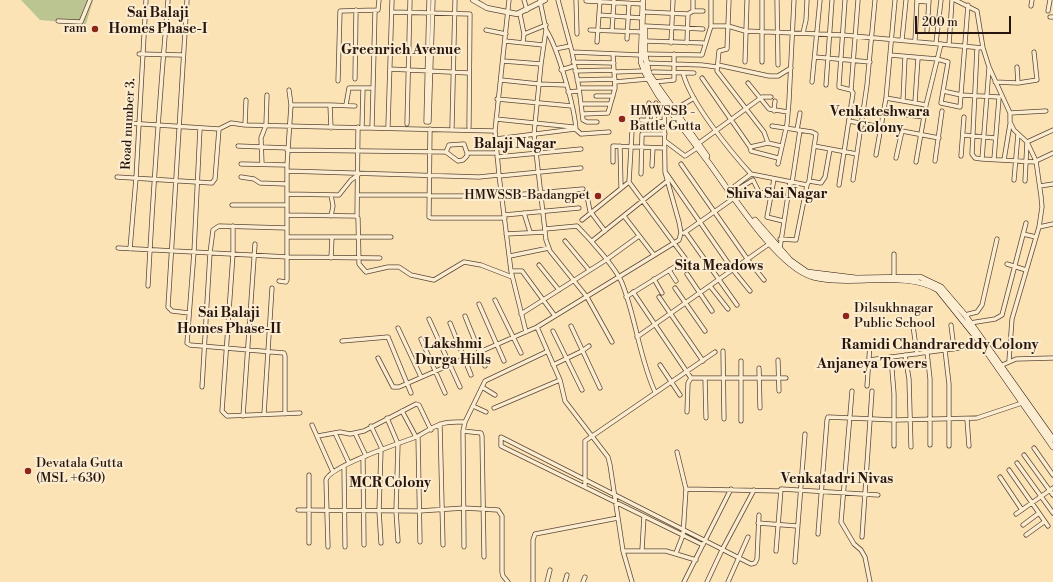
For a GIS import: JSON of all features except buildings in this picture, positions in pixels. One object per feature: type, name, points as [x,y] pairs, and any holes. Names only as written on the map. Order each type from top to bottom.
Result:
[{"type":"main road","points":[[644,1],[645,41],[642,54],[654,82],[734,198],[790,260],[807,272],[856,278],[920,277],[933,282],[948,295],[965,315],[999,366],[1053,440]]},
{"type":"main road","points":[[644,1],[642,18],[642,54],[644,71],[648,79],[732,190],[769,244],[800,273],[814,277],[848,282],[911,280],[929,284],[945,296],[999,366],[1022,403],[1053,447]]},
{"type":"street","points":[[58,21],[82,22],[90,0]]},
{"type":"street","name":"Road number 3.","points":[[130,249],[136,178],[146,0]]},
{"type":"street","points":[[148,286],[149,250],[156,179],[157,125],[168,0]]},
{"type":"street","points":[[187,0],[168,307],[172,311],[189,313]]},
{"type":"street","points":[[338,81],[340,12],[342,10],[375,11],[379,9],[379,0]]},
{"type":"street","points":[[388,126],[392,0]]},
{"type":"street","points":[[407,124],[410,0]]},
{"type":"street","points":[[429,0],[430,122],[426,122],[429,71]]},
{"type":"street","points":[[430,13],[433,0]]},
{"type":"street","points":[[452,127],[455,0]]},
{"type":"street","points":[[473,0],[508,13],[520,14],[542,1],[546,28],[555,49],[575,115],[575,130]]},
{"type":"street","points":[[509,0],[501,80],[497,99],[495,131],[511,271],[526,332]]},
{"type":"street","points":[[524,0],[527,10]]},
{"type":"street","points":[[558,0],[572,52],[584,122],[597,122]]},
{"type":"street","points":[[576,0],[577,34]]},
{"type":"street","points":[[671,42],[673,0]]},
{"type":"street","points":[[693,0],[693,11]]},
{"type":"street","points":[[572,52],[702,55],[711,26],[711,0]]},
{"type":"street","points":[[729,0],[727,49],[719,51],[717,71],[764,132],[768,143]]},
{"type":"street","points":[[745,62],[747,0]]},
{"type":"street","points":[[762,0],[762,62]]},
{"type":"street","points":[[777,0],[778,65]]},
{"type":"street","points":[[778,164],[788,112],[794,0]]},
{"type":"street","points":[[803,33],[806,20],[807,0]]},
{"type":"street","points":[[812,82],[820,0]]},
{"type":"street","points":[[826,85],[832,0]]},
{"type":"street","points":[[845,0],[839,87],[851,90]]},
{"type":"street","points":[[839,185],[853,93],[851,90],[858,0]]},
{"type":"street","points":[[853,180],[870,62],[875,0]]},
{"type":"street","points":[[876,155],[886,98],[894,0]]},
{"type":"street","points":[[902,40],[906,0]]},
{"type":"street","points":[[916,162],[922,135],[926,105],[937,59],[941,0]]},
{"type":"street","points":[[949,45],[952,0]]},
{"type":"street","points":[[955,0],[968,5],[977,11],[983,48],[989,67],[1000,97],[1010,113],[1004,160]]},
{"type":"street","points":[[1031,6],[1032,0]]},
{"type":"street","points":[[1048,11],[1050,0]]},
{"type":"street","points":[[586,1],[614,1],[629,3],[644,1]]},
{"type":"street","points":[[597,42],[600,1]]},
{"type":"street","points":[[612,30],[614,1]]},
{"type":"street","points":[[915,41],[917,1],[929,1],[927,31]]},
{"type":"street","points":[[627,39],[629,3]]},
{"type":"street","points":[[890,55],[937,59],[948,62],[949,64],[941,103],[960,108],[968,5]]},
{"type":"street","points":[[354,79],[356,10]]},
{"type":"street","points":[[372,128],[375,11]]},
{"type":"street","points":[[645,12],[688,14],[693,11],[703,11]]},
{"type":"street","points":[[392,12],[468,14],[472,17],[469,73],[469,127]]},
{"type":"street","points":[[520,14],[524,34],[523,42]]},
{"type":"street","points":[[687,43],[688,14]]},
{"type":"street","points":[[599,15],[642,18]]},
{"type":"street","points":[[645,26],[703,29]]},
{"type":"street","points":[[711,26],[728,26],[745,31],[830,34],[983,48]]},
{"type":"street","points":[[524,34],[546,28]]},
{"type":"street","points":[[546,28],[543,45],[538,104],[534,122],[536,154],[545,230],[549,248],[574,279],[612,342]]},
{"type":"street","points":[[486,30],[506,34]]},
{"type":"street","points":[[590,30],[642,32]]},
{"type":"street","points":[[505,41],[543,45]]},
{"type":"street","points":[[645,41],[703,43]]},
{"type":"street","points":[[555,49],[570,46]]},
{"type":"street","points":[[976,48],[972,154],[976,158],[982,159],[1036,161],[1053,153]]},
{"type":"street","points":[[995,82],[1018,83],[1037,80],[1034,52]]},
{"type":"street","points":[[139,54],[183,54]]},
{"type":"street","points":[[582,114],[608,113],[609,104],[615,88],[613,54]]},
{"type":"street","points":[[654,82],[673,81],[674,54]]},
{"type":"street","points":[[903,100],[906,57]]},
{"type":"street","points":[[815,58],[870,62]]},
{"type":"street","points":[[915,102],[918,58]]},
{"type":"street","points":[[503,61],[541,64]]},
{"type":"street","points":[[561,70],[574,64],[614,63]]},
{"type":"street","points":[[646,63],[717,66],[769,76],[778,76],[791,68]]},
{"type":"street","points":[[982,159],[989,67]]},
{"type":"street","points":[[1017,67],[1018,83]]},
{"type":"street","points":[[390,69],[469,73]]},
{"type":"street","points":[[575,71],[644,71]]},
{"type":"street","points":[[653,72],[694,73]]},
{"type":"street","points":[[683,73],[694,98],[716,130],[752,174],[807,185]]},
{"type":"street","points":[[702,78],[750,147],[751,151],[759,155],[778,158]]},
{"type":"street","points":[[577,80],[648,79]]},
{"type":"street","points":[[501,80],[566,86]]},
{"type":"street","points":[[748,83],[769,109],[788,112]]},
{"type":"street","points":[[346,105],[349,88],[372,88]]},
{"type":"street","points":[[363,88],[358,151],[357,217],[359,264],[366,272],[388,267],[399,267],[411,274],[434,280],[464,262],[481,265],[512,277]]},
{"type":"street","points":[[568,92],[579,89],[615,88]]},
{"type":"street","points":[[279,281],[287,281],[288,237],[286,205],[290,105],[289,90]]},
{"type":"street","points":[[943,91],[961,95],[1000,97]]},
{"type":"street","points":[[262,164],[261,138],[266,125],[267,95]]},
{"type":"street","points":[[596,96],[613,96]]},
{"type":"street","points":[[665,140],[685,156],[745,108],[764,96],[771,97]]},
{"type":"street","points":[[994,160],[1000,97]]},
{"type":"street","points":[[674,110],[694,98]]},
{"type":"street","points":[[886,98],[926,105]]},
{"type":"street","points":[[497,99],[572,106]]},
{"type":"street","points":[[245,125],[246,100]]},
{"type":"street","points":[[774,111],[775,101]]},
{"type":"street","points":[[378,358],[393,388],[407,383],[537,327],[674,243],[680,237],[681,233],[666,182],[664,102]]},
{"type":"street","points":[[647,121],[648,103]]},
{"type":"street","points":[[654,122],[656,103]]},
{"type":"street","points":[[581,104],[609,104]]},
{"type":"street","points":[[290,105],[355,106]]},
{"type":"street","points":[[330,105],[331,128]]},
{"type":"street","points":[[935,161],[942,111]]},
{"type":"street","points":[[1010,113],[1046,111]]},
{"type":"street","points":[[884,112],[924,117]]},
{"type":"street","points":[[780,248],[780,239],[799,130],[800,113]]},
{"type":"street","points":[[961,156],[964,117]]},
{"type":"street","points":[[496,119],[573,127],[581,134],[609,132]]},
{"type":"street","points":[[641,120],[664,122]]},
{"type":"street","points":[[849,121],[939,138]]},
{"type":"street","points":[[1009,361],[1012,319],[1039,227],[1042,208],[1036,161],[1027,142],[1018,134],[1010,122]]},
{"type":"street","points":[[127,123],[179,128],[219,129],[231,123],[245,125],[289,125],[331,128],[360,127],[495,131]]},
{"type":"street","points":[[772,126],[814,133],[816,137],[809,181],[796,240],[780,239]]},
{"type":"street","points":[[200,128],[194,252],[186,343],[204,347],[283,352],[286,356],[285,414]]},
{"type":"street","points":[[117,177],[198,181],[206,183],[214,181],[219,129]]},
{"type":"street","points":[[430,129],[429,217],[505,216],[578,208]]},
{"type":"street","points":[[496,139],[575,130]]},
{"type":"street","points":[[1027,142],[1053,130]]},
{"type":"street","points":[[626,297],[685,260],[629,182],[632,131]]},
{"type":"street","points":[[896,158],[902,131]]},
{"type":"street","points":[[641,174],[642,134],[665,134]]},
{"type":"street","points":[[1014,180],[1018,134]]},
{"type":"street","points":[[963,135],[996,138]]},
{"type":"street","points":[[1025,181],[1027,142]]},
{"type":"street","points":[[750,147],[768,143],[781,146]]},
{"type":"street","points":[[238,146],[261,146],[288,149],[446,152],[458,160],[463,160],[467,153],[465,147],[461,144],[449,145],[446,152]]},
{"type":"street","points":[[620,146],[621,187]]},
{"type":"street","points":[[814,146],[857,154]]},
{"type":"street","points":[[613,162],[612,147],[665,148]]},
{"type":"street","points":[[652,166],[653,148]]},
{"type":"street","points":[[467,153],[497,155],[536,154],[580,149]]},
{"type":"street","points":[[809,181],[824,182],[830,149]]},
{"type":"street","points":[[241,164],[287,165]]},
{"type":"street","points":[[682,164],[714,212],[764,280]]},
{"type":"street","points":[[287,171],[479,177],[538,173],[581,168]]},
{"type":"street","points":[[665,172],[733,270],[750,291]]},
{"type":"street","points":[[287,194],[341,194],[351,180],[358,174]]},
{"type":"street","points":[[732,190],[752,174]]},
{"type":"street","points":[[241,177],[254,179],[260,183],[287,184]]},
{"type":"street","points":[[774,179],[767,217],[783,221]]},
{"type":"street","points":[[732,190],[753,180],[759,192],[771,195]]},
{"type":"street","points":[[582,220],[629,182]]},
{"type":"street","points":[[592,241],[666,182]]},
{"type":"street","points":[[1040,186],[1053,184]]},
{"type":"street","points":[[358,195],[502,196],[583,189]]},
{"type":"street","points":[[331,195],[333,206],[331,216]]},
{"type":"street","points":[[587,196],[591,213],[605,231]]},
{"type":"street","points":[[681,233],[686,233],[734,198]]},
{"type":"street","points":[[232,205],[286,205]]},
{"type":"street","points":[[524,213],[530,232]]},
{"type":"street","points":[[287,215],[357,217]]},
{"type":"street","points":[[624,216],[654,255]]},
{"type":"street","points":[[970,323],[995,319],[1002,315],[1026,223]]},
{"type":"street","points":[[1039,227],[1053,224]]},
{"type":"street","points":[[202,387],[210,253],[212,234],[215,228],[233,226],[287,228]]},
{"type":"street","points":[[233,226],[228,349],[222,411],[227,416],[300,413]]},
{"type":"street","points":[[506,234],[577,226],[592,241],[619,278],[655,392]]},
{"type":"street","points":[[686,233],[737,305]]},
{"type":"street","points":[[1023,234],[1036,237]]},
{"type":"street","points":[[521,314],[542,299],[606,260],[639,236]]},
{"type":"street","points":[[288,237],[391,237]]},
{"type":"street","points":[[332,237],[332,258]]},
{"type":"street","points":[[965,315],[977,312],[982,305],[997,239]]},
{"type":"street","points":[[565,241],[589,270]]},
{"type":"street","points":[[243,416],[249,351],[254,244]]},
{"type":"street","points":[[637,337],[769,244]]},
{"type":"street","points":[[118,248],[288,257],[380,258]]},
{"type":"street","points":[[510,256],[549,248]]},
{"type":"street","points":[[894,254],[894,277]]},
{"type":"street","points":[[1007,264],[1026,270]]},
{"type":"street","points":[[540,265],[559,290]]},
{"type":"street","points":[[669,270],[676,281]]},
{"type":"street","points":[[511,271],[522,271],[555,316]]},
{"type":"street","points":[[687,274],[712,311]]},
{"type":"street","points":[[654,279],[662,292]]},
{"type":"street","points":[[710,286],[728,309]]},
{"type":"street","points":[[264,414],[272,288]]},
{"type":"street","points":[[675,288],[705,331]]},
{"type":"street","points":[[633,292],[654,326],[692,378],[786,378]]},
{"type":"street","points":[[659,296],[702,360]]},
{"type":"street","points":[[495,300],[521,354]]},
{"type":"street","points":[[479,304],[504,361]]},
{"type":"street","points":[[465,316],[485,366]]},
{"type":"street","points":[[429,319],[460,387]]},
{"type":"street","points":[[450,323],[463,359],[471,375]]},
{"type":"street","points":[[951,324],[954,349]]},
{"type":"street","points":[[571,326],[600,388]]},
{"type":"street","points":[[913,326],[917,354]]},
{"type":"street","points":[[537,327],[546,352],[560,380],[565,401],[608,457],[623,551],[632,582]]},
{"type":"street","points":[[398,328],[421,377]]},
{"type":"street","points":[[553,331],[565,359],[582,390]]},
{"type":"street","points":[[342,341],[388,337],[411,393]]},
{"type":"street","points":[[421,339],[445,393]]},
{"type":"street","points":[[867,386],[870,344]]},
{"type":"street","points":[[869,360],[982,345]]},
{"type":"street","points":[[553,365],[582,352],[589,346]]},
{"type":"street","points":[[945,350],[949,384],[949,446]]},
{"type":"street","points":[[723,351],[724,419]]},
{"type":"street","points":[[464,547],[463,432],[465,422],[485,382],[546,352]]},
{"type":"street","points":[[585,486],[585,441],[715,352]]},
{"type":"street","points":[[927,352],[930,379],[930,445]]},
{"type":"street","points":[[905,355],[909,379],[911,447]]},
{"type":"street","points":[[891,357],[895,420],[894,446]]},
{"type":"street","points":[[999,366],[1009,361],[1023,358],[1053,358]]},
{"type":"street","points":[[778,360],[779,391]]},
{"type":"street","points":[[741,361],[742,422]]},
{"type":"street","points":[[660,366],[680,395]]},
{"type":"street","points":[[759,368],[760,408]]},
{"type":"street","points":[[687,412],[688,383],[692,378]]},
{"type":"street","points":[[705,378],[706,418]]},
{"type":"street","points":[[494,408],[560,380]]},
{"type":"street","points":[[482,387],[495,395]]},
{"type":"street","points":[[852,391],[841,522],[854,544],[861,550],[865,557],[870,582]]},
{"type":"street","points":[[862,537],[872,391]]},
{"type":"street","points":[[818,534],[827,418],[832,416],[895,420],[967,419],[976,418],[1022,403]]},
{"type":"street","points":[[318,436],[364,431],[371,426],[414,405],[419,405],[431,430]]},
{"type":"street","points":[[473,406],[486,412]]},
{"type":"street","points":[[402,411],[417,436],[420,542]]},
{"type":"street","points":[[387,418],[398,444],[396,511],[398,541]]},
{"type":"street","points":[[967,419],[969,446]]},
{"type":"street","points":[[328,547],[326,480],[328,475],[364,457],[431,430],[440,424],[465,422]]},
{"type":"street","points":[[440,424],[443,545]]},
{"type":"street","points":[[312,425],[333,472]]},
{"type":"street","points":[[371,426],[381,450],[379,511],[381,543]]},
{"type":"street","points":[[463,432],[481,433],[482,436],[484,557]]},
{"type":"street","points":[[335,433],[349,464]]},
{"type":"street","points":[[355,433],[364,457],[362,511],[364,545]]},
{"type":"street","points":[[795,562],[805,434]]},
{"type":"street","points":[[703,545],[501,446],[501,437],[750,564],[756,561],[759,515]]},
{"type":"street","points":[[1034,448],[1053,475]]},
{"type":"street","points":[[676,553],[683,535],[686,489],[677,452]]},
{"type":"street","points":[[1024,455],[1051,489],[1053,495]]},
{"type":"street","points":[[1016,463],[1053,513]]},
{"type":"street","points":[[344,467],[345,547]]},
{"type":"street","points":[[1009,470],[1048,526]]},
{"type":"street","points":[[309,475],[309,543]]},
{"type":"street","points":[[1000,477],[1022,510]]},
{"type":"street","points":[[686,489],[780,491],[783,488],[878,495]]},
{"type":"street","points":[[686,582],[731,489]]},
{"type":"street","points":[[1016,514],[1051,489]]},
{"type":"street","points":[[707,582],[722,550],[754,490]]},
{"type":"street","points":[[776,551],[780,491]]},
{"type":"street","points":[[298,510],[419,511],[464,508],[498,510],[501,513],[502,572],[503,576],[508,582]]},
{"type":"street","points":[[1023,525],[1039,513]]},
{"type":"street","points":[[642,550],[644,516]]},
{"type":"street","points":[[533,582],[535,534],[618,518]]},
{"type":"street","points":[[1026,535],[1044,522]]},
{"type":"street","points":[[758,523],[797,526]]},
{"type":"street","points":[[728,582],[748,537]]},
{"type":"street","points":[[623,551],[642,550],[676,553],[696,560]]},
{"type":"street","points":[[547,582],[550,570]]},
{"type":"street","points":[[564,582],[567,575]]},
{"type":"street","points":[[583,582],[585,577]]},
{"type":"green space","points":[[21,0],[93,0],[86,24],[40,20]]},
{"type":"place","name":"ram","points":[[95,29]]},
{"type":"place","name":"HMWSSB - Battle Gutta","points":[[622,119]]},
{"type":"place","name":"HMWSSB-Badangpet","points":[[598,196]]},
{"type":"place","name":"Dilsukhnagar Public School","points":[[846,316]]},
{"type":"place","name":"Devatala Gutta (MSL +630)","points":[[28,471]]},
{"type":"district","name":"Sai Balaji Homes Phase-I","points":[[158,22]]},
{"type":"district","name":"Greenrich Avenue","points":[[401,51]]},
{"type":"district","name":"Venkateshwara Colony","points":[[880,122]]},
{"type":"district","name":"Balaji Nagar","points":[[515,145]]},
{"type":"district","name":"Shiva Sai Nagar","points":[[777,195]]},
{"type":"district","name":"Sita Meadows","points":[[719,267]]},
{"type":"district","name":"Sai Balaji Homes Phase-II","points":[[229,322]]},
{"type":"district","name":"Ramidi Chandrareddy Colony","points":[[940,346]]},
{"type":"district","name":"Lakshmi Durga Hills","points":[[453,354]]},
{"type":"district","name":"Anjaneya Towers","points":[[872,365]]},
{"type":"district","name":"Venkatadri Nivas","points":[[837,480]]},
{"type":"district","name":"MCR Colony","points":[[390,484]]}]
